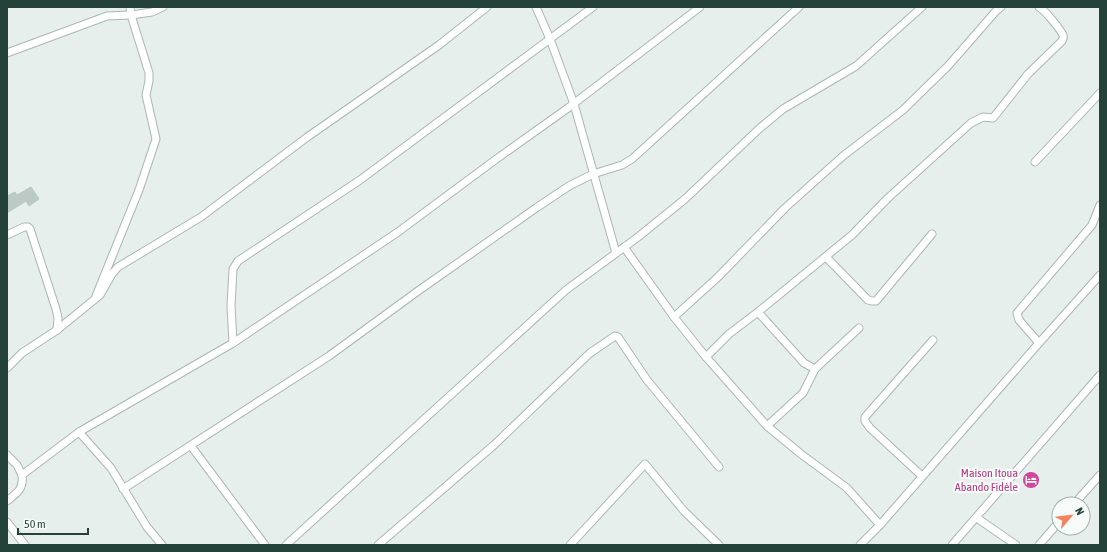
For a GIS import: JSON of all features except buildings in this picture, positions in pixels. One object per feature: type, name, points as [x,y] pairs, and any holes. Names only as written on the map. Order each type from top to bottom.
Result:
[{"type":"street","points":[[95,300],[139,190],[156,138],[146,95],[149,73],[131,15],[130,7]]},
{"type":"street","points":[[7,53],[107,16],[152,12],[163,7]]},
{"type":"street","points":[[7,368],[22,353],[57,330],[95,300],[103,291],[112,274],[118,268],[201,217],[306,138],[439,45],[487,7]]},
{"type":"street","points":[[536,7],[550,39],[574,104],[616,254]]},
{"type":"street","points":[[233,343],[231,306],[233,269],[238,261],[360,180],[593,7]]},
{"type":"street","points":[[22,475],[79,432],[233,343],[398,232],[494,160],[574,104],[700,7]]},
{"type":"street","points":[[123,488],[191,446],[329,356],[418,291],[569,186],[593,174],[622,165],[632,159],[799,7]]},
{"type":"street","points":[[286,545],[566,290],[616,254],[685,199],[760,128],[783,109],[856,66],[922,7]]},
{"type":"street","points":[[674,317],[718,277],[785,208],[843,156],[902,110],[948,66],[1001,7]]},
{"type":"street","points":[[706,357],[729,334],[826,257],[852,234],[888,198],[971,122],[983,117],[993,118],[1028,74],[1062,41],[1062,33],[1045,10],[1039,7]]},
{"type":"street","points":[[1035,162],[1100,93]]},
{"type":"street","points":[[1039,343],[1019,320],[1017,314],[1092,225],[1100,205]]},
{"type":"street","points":[[7,235],[24,227],[28,227],[30,229],[56,309],[58,318],[57,330]]},
{"type":"street","points":[[826,257],[868,300],[876,301],[932,234]]},
{"type":"street","points":[[624,247],[674,317],[706,357],[767,426],[801,454],[847,488],[880,525]]},
{"type":"street","points":[[860,545],[880,525],[1100,275]]},
{"type":"street","points":[[758,312],[804,363],[814,369]]},
{"type":"street","points":[[767,426],[803,393],[814,369],[859,328]]},
{"type":"street","points":[[378,545],[494,445],[590,353],[615,336],[618,337],[647,380],[719,467]]},
{"type":"street","points":[[922,476],[864,421],[865,417],[933,340]]},
{"type":"street","points":[[952,545],[1100,375]]},
{"type":"street","points":[[79,432],[111,468],[147,527],[162,545]]},
{"type":"street","points":[[191,446],[265,545]]},
{"type":"street","points":[[7,455],[17,465],[22,475],[23,482],[18,491],[7,501]]},
{"type":"street","points":[[570,545],[645,464],[684,511],[719,545]]},
{"type":"street","points":[[1081,496],[1100,475]]},
{"type":"street","points":[[976,518],[1016,545]]},
{"type":"street","points":[[7,522],[25,545]]},
{"type":"street","points":[[1039,545],[1051,531]]},
{"type":"place","name":"Maison Itoua Abando Fidèle","points":[[1031,480]]}]
